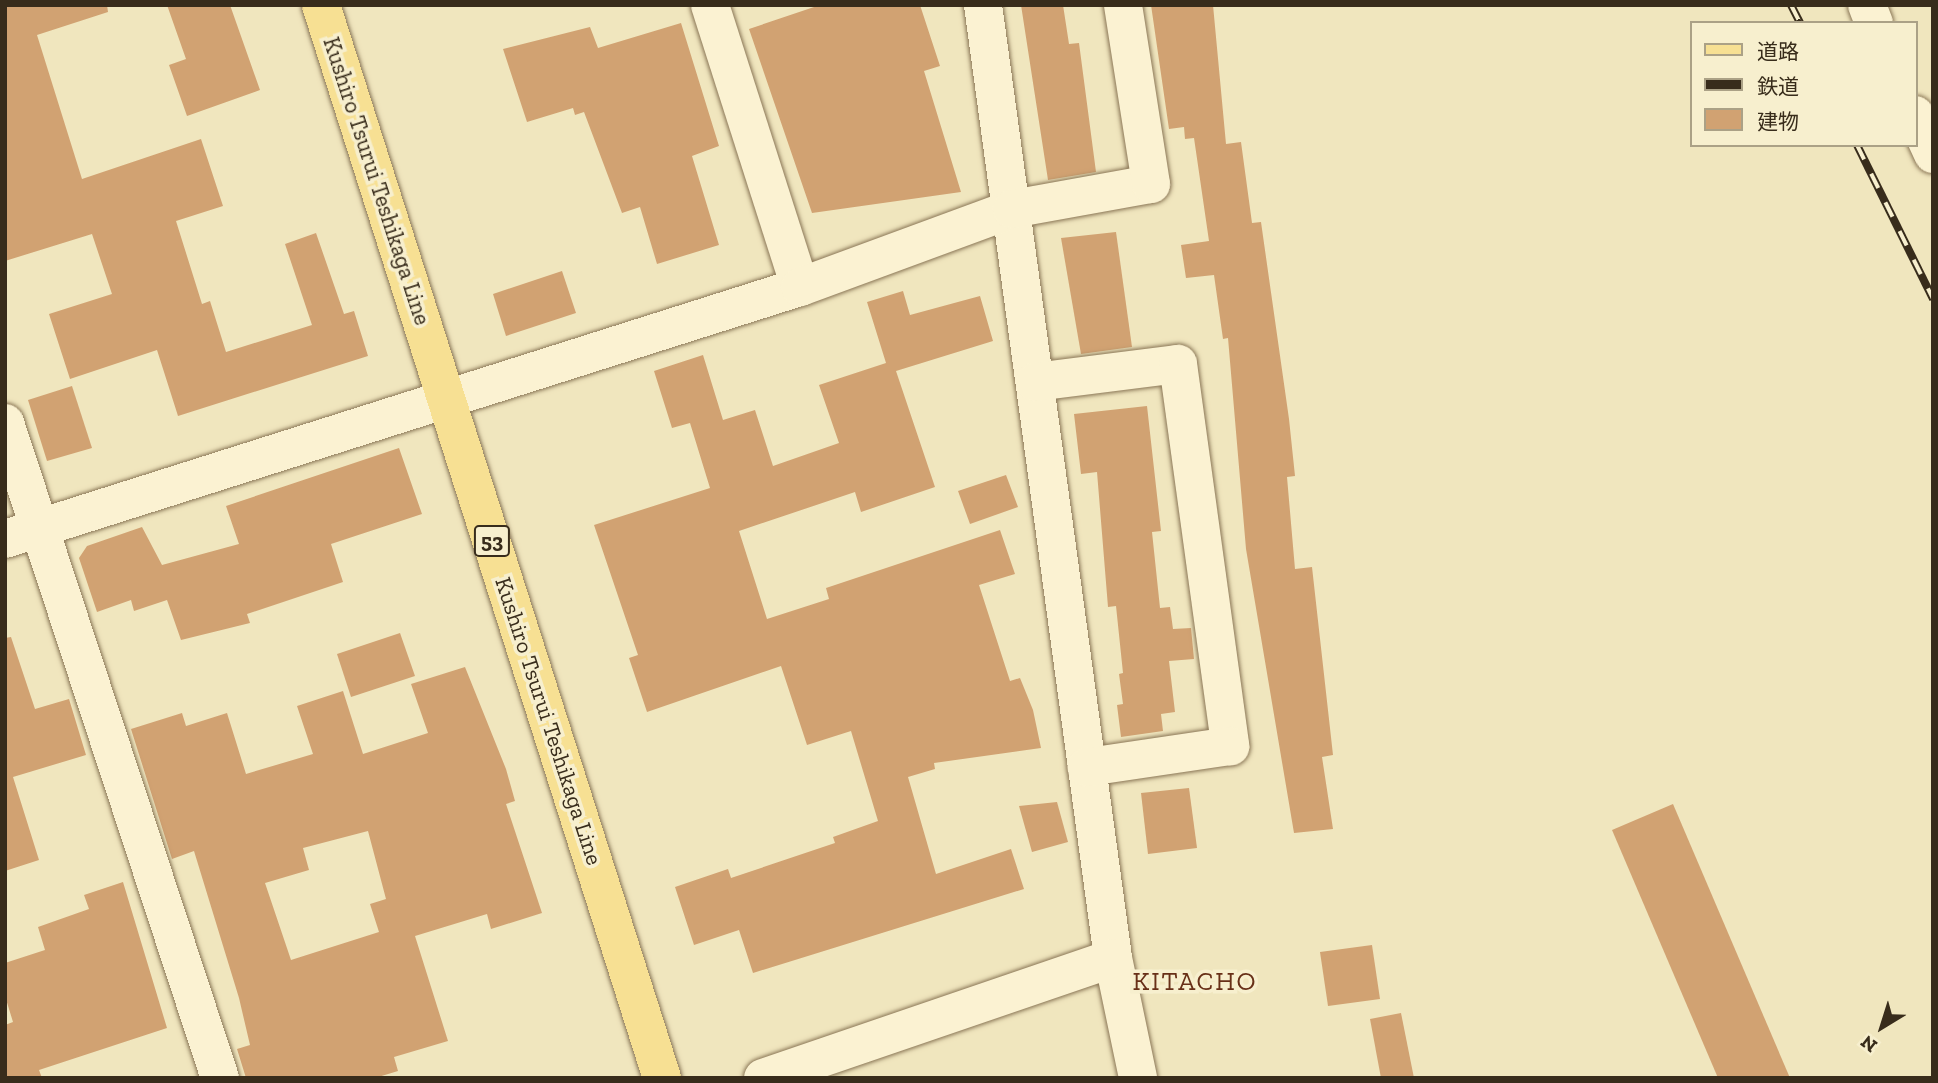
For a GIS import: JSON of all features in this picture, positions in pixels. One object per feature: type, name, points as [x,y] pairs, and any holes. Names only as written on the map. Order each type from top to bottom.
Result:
[{"type":"main road","name":"Kushiro Tsurui Teshikaga Line","points":[[321,5],[662,1078]]},
{"type":"street","points":[[710,5],[800,287]]},
{"type":"street","points":[[983,5],[1113,958],[1138,1078]]},
{"type":"street","points":[[22,534],[800,287],[1012,209],[1151,184],[1123,5]]},
{"type":"street","points":[[1917,119],[1933,154]]},
{"type":"street","points":[[1035,382],[1178,364],[1230,746],[1087,767]]},
{"type":"street","points":[[5,423],[22,534],[220,1078]]},
{"type":"street","points":[[763,1078],[1113,958]]},
{"type":"building","points":[[5,5],[107,5],[108,12],[37,35],[82,179],[201,139],[223,206],[176,221],[202,304],[210,301],[226,352],[312,325],[285,244],[316,233],[344,314],[354,311],[368,356],[178,416],[157,350],[70,379],[49,314],[112,294],[92,234],[5,261]]},
{"type":"building","points":[[167,5],[230,5],[260,90],[187,116],[169,65],[186,59]]},
{"type":"building","points":[[820,5],[920,5],[940,66],[924,71],[961,192],[812,213],[749,29]]},
{"type":"building","points":[[1021,5],[1063,5],[1069,44],[1079,43],[1096,172],[1048,180]]},
{"type":"building","points":[[1151,5],[1213,5],[1226,144],[1241,142],[1252,223],[1261,222],[1295,476],[1287,477],[1295,569],[1312,567],[1333,755],[1322,757],[1333,829],[1294,833],[1246,549],[1228,338],[1223,339],[1214,275],[1186,278],[1181,245],[1209,241],[1194,138],[1185,139],[1184,127],[1169,129]]},
{"type":"building","points":[[681,23],[719,146],[692,156],[719,245],[657,264],[640,207],[622,213],[584,112],[575,115],[573,108],[527,122],[503,49],[590,27],[598,48]]},
{"type":"building","points":[[1116,232],[1132,347],[1081,354],[1061,238]]},
{"type":"building","points":[[562,271],[576,313],[506,336],[493,294]]},
{"type":"building","points":[[903,291],[910,315],[980,296],[993,341],[896,371],[935,487],[861,512],[855,492],[739,531],[767,619],[829,599],[826,588],[1000,530],[1015,574],[979,585],[1010,681],[1020,678],[1033,710],[1041,748],[934,763],[935,769],[908,777],[936,874],[1011,849],[1024,889],[753,973],[739,930],[694,945],[675,887],[728,869],[731,878],[835,843],[833,837],[878,821],[851,731],[807,745],[781,666],[647,712],[629,658],[638,655],[594,525],[710,488],[690,423],[672,428],[654,371],[703,355],[723,420],[755,410],[773,466],[839,443],[819,385],[886,363],[867,302]]},
{"type":"building","points":[[72,386],[92,448],[47,461],[28,400]]},
{"type":"building","points":[[1147,406],[1161,531],[1152,532],[1160,608],[1170,607],[1173,629],[1191,628],[1194,659],[1169,661],[1175,712],[1161,714],[1163,731],[1121,737],[1117,705],[1123,704],[1119,674],[1123,673],[1116,606],[1108,607],[1097,472],[1081,474],[1074,414]]},
{"type":"building","points":[[399,448],[422,514],[331,544],[343,582],[247,614],[250,623],[181,640],[167,600],[134,611],[131,600],[97,612],[79,558],[87,546],[142,527],[162,565],[239,544],[226,506]]},
{"type":"building","points":[[1006,475],[1018,507],[970,524],[958,491]]},
{"type":"building","points":[[400,633],[415,676],[351,697],[337,654]]},
{"type":"building","points":[[11,637],[35,709],[69,699],[86,755],[13,777],[39,860],[5,871],[5,638]]},
{"type":"building","points":[[465,667],[506,769],[515,801],[506,804],[542,913],[491,929],[487,914],[415,936],[448,1041],[394,1057],[398,1071],[375,1078],[246,1078],[237,1049],[250,1045],[239,998],[194,851],[172,859],[131,729],[182,713],[186,726],[227,713],[246,774],[313,754],[297,706],[343,691],[363,754],[428,733],[411,684]],"holes":[[[368,831],[386,899],[370,904],[379,932],[291,960],[265,883],[309,870],[303,848]]]},
{"type":"building","points":[[1189,788],[1197,848],[1148,854],[1141,793]]},
{"type":"building","points":[[1057,802],[1068,842],[1032,852],[1019,806]]},
{"type":"building","points":[[1673,804],[1790,1078],[1718,1078],[1612,830]]},
{"type":"building","points":[[123,882],[167,1028],[39,1070],[42,1078],[5,1078],[5,1025],[13,1022],[5,996],[5,963],[45,950],[38,927],[89,909],[84,895]]},
{"type":"building","points":[[1372,945],[1380,999],[1328,1006],[1320,952]]},
{"type":"building","points":[[1401,1013],[1414,1078],[1381,1078],[1370,1019]]},
{"type":"railway","points":[[1791,5],[1799,21]]},
{"type":"railway","points":[[1858,147],[1933,299]]},
{"type":"district","name":"KITACHO","points":[[1195,982]]}]
